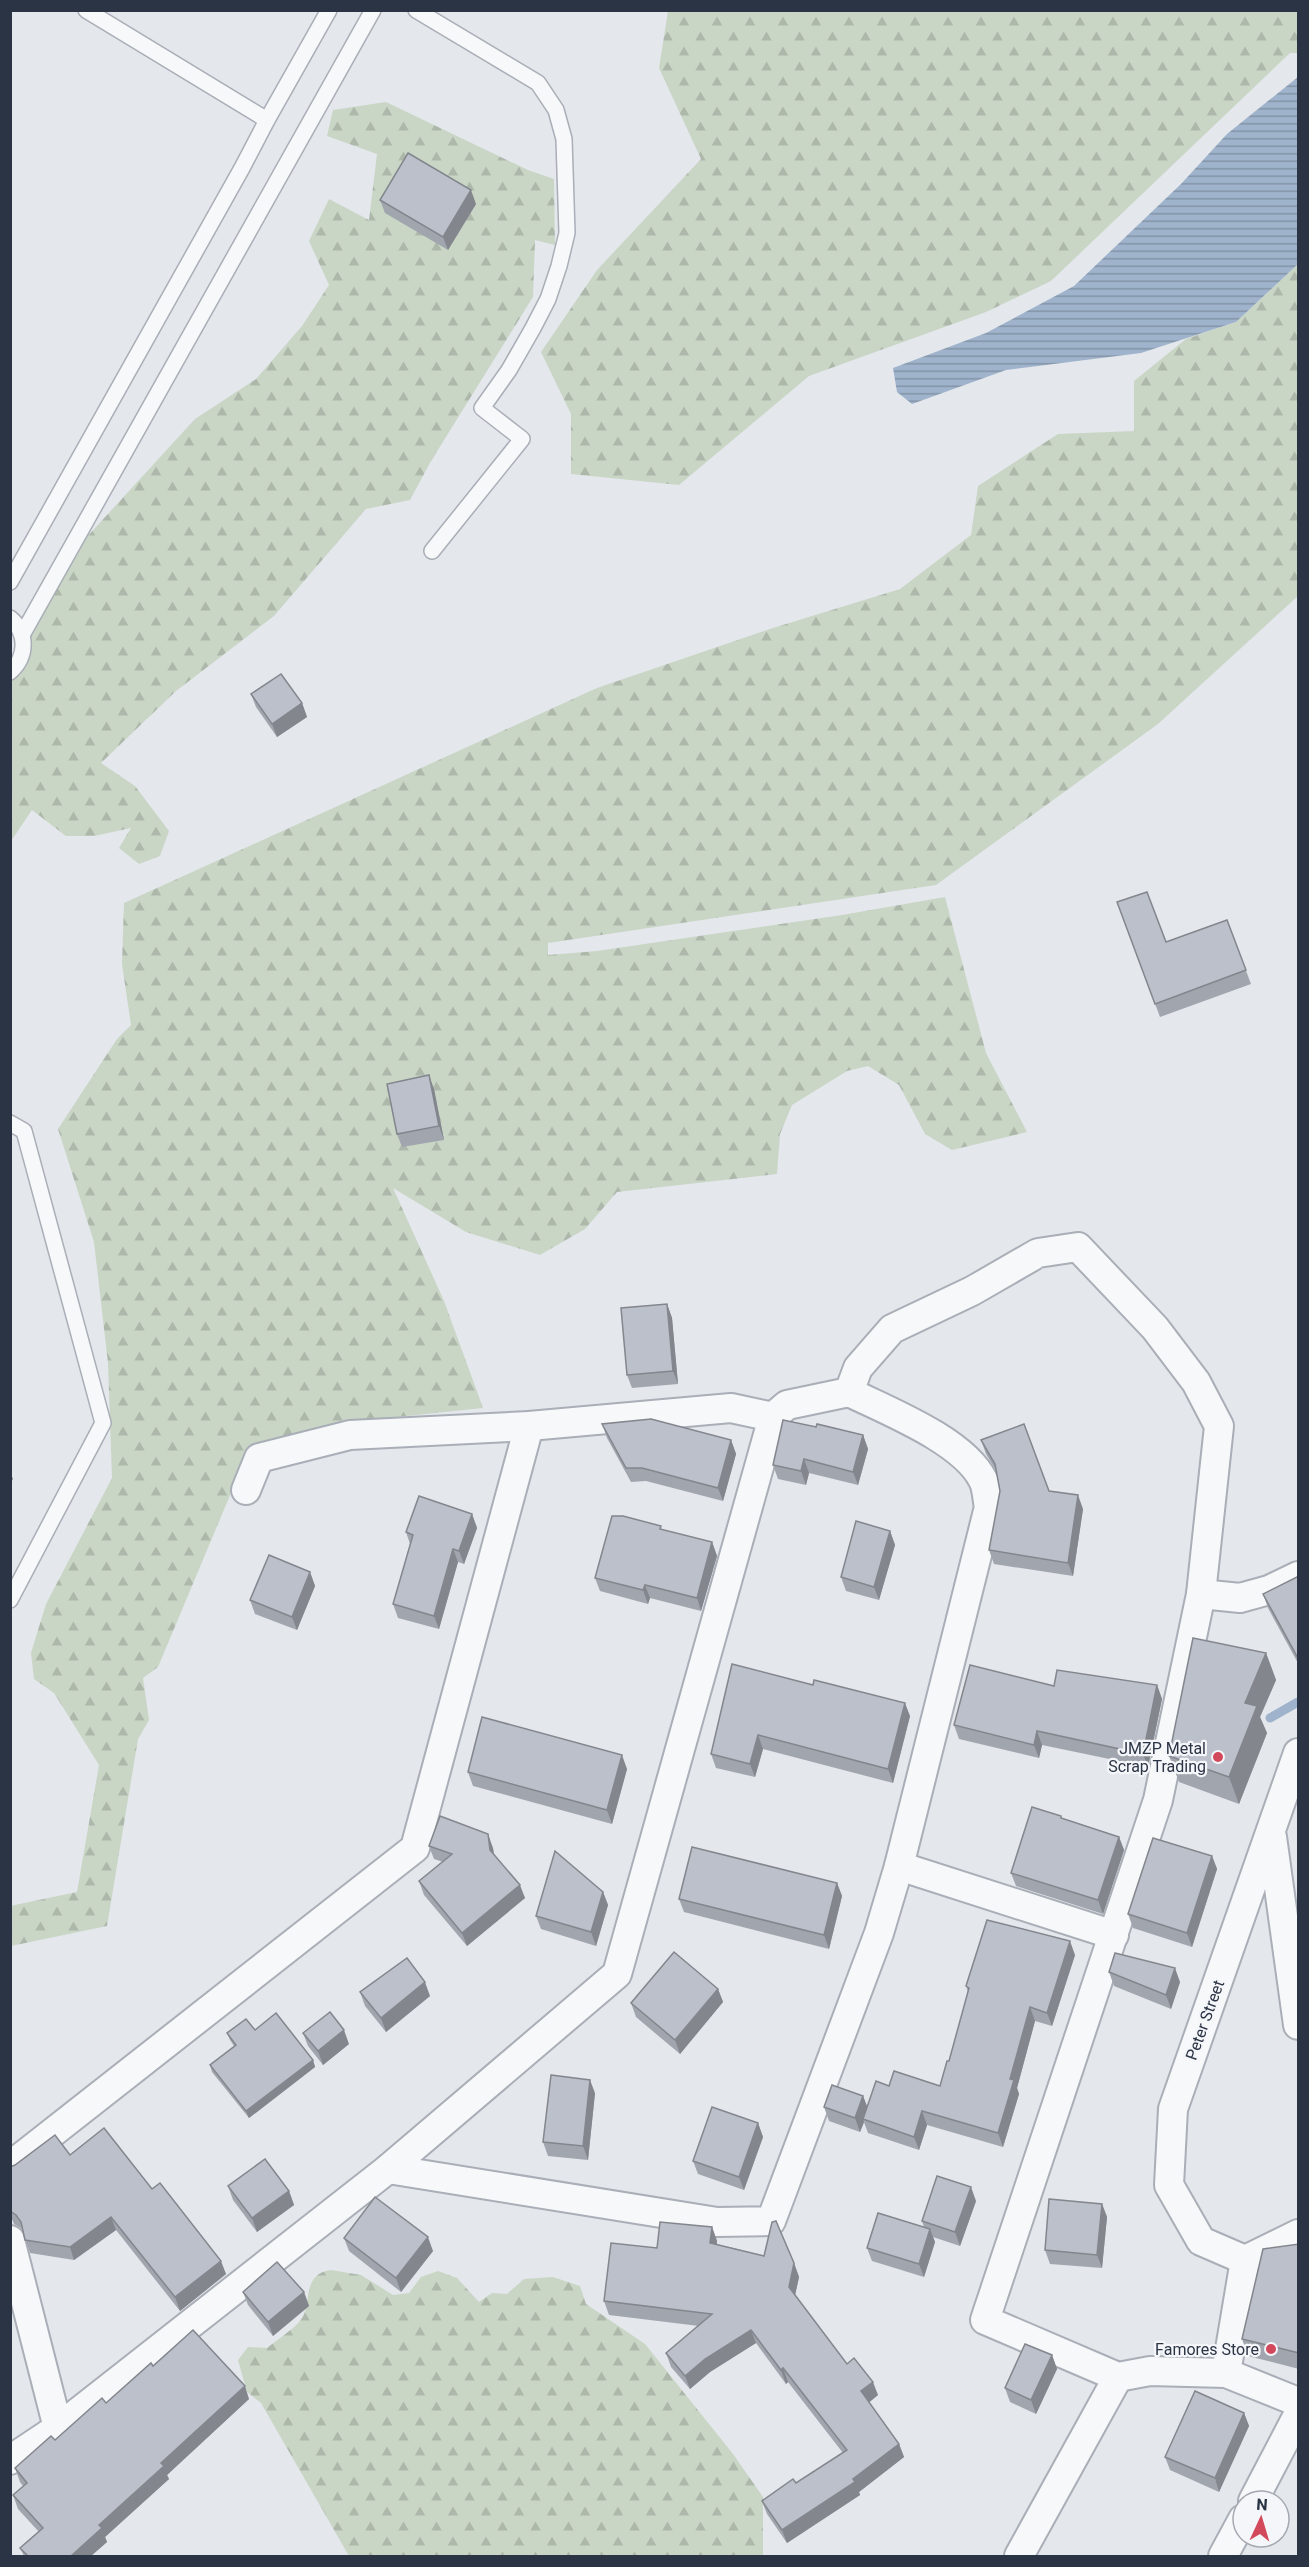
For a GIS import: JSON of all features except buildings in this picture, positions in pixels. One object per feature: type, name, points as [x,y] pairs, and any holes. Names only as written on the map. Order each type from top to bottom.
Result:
[{"type":"street","points":[[849,1392],[858,1368],[892,1329],[972,1291],[1038,1253],[1078,1247],[1155,1328],[1197,1382],[1219,1426],[1201,1594],[1158,1800],[985,2320],[1118,2377],[1150,2371],[1226,2373],[1299,2402]]},
{"type":"street","points":[[10,2460],[58,2428],[388,2169],[616,1974],[773,1417],[788,1405],[849,1392],[912,1422],[965,1455],[983,1480],[988,1507],[899,1866],[879,1933],[771,2221],[717,2222],[388,2169]]},
{"type":"street","points":[[246,1491],[259,1458],[350,1435],[529,1426],[731,1408],[773,1417]]},
{"type":"street","points":[[10,2166],[415,1848],[529,1426]]},
{"type":"street","points":[[1201,1594],[1240,1598],[1269,1590],[1299,1576]]},
{"type":"street","name":"Peter Street","points":[[1245,2260],[1202,2241],[1169,2185],[1173,2109],[1299,1753]]},
{"type":"street","points":[[1271,1833],[1299,2025]]},
{"type":"street","points":[[899,1866],[1114,1935]]},
{"type":"street","points":[[1226,2373],[1245,2260],[1299,2234]]},
{"type":"street","points":[[10,2240],[58,2428]]},
{"type":"street","points":[[1019,2556],[1118,2377]]},
{"type":"street","points":[[1259,2489],[1299,2415]]},
{"type":"street","points":[[1223,2556],[1231,2541]]},
{"type":"lane","points":[[86,10],[267,120]]},
{"type":"lane","points":[[10,582],[329,10]]},
{"type":"lane","points":[[22,635],[372,10]]},
{"type":"lane","points":[[416,10],[538,83],[556,110],[564,139],[567,191],[567,233],[549,299],[509,370],[482,408],[522,439],[432,551]]},
{"type":"lane","points":[[10,618],[17,624],[24,648],[20,661],[10,672]]},
{"type":"lane","points":[[10,1123],[24,1131],[103,1423],[10,1600]]},
{"type":"green space","points":[[668,11],[1298,11],[1298,53],[1290,53],[1051,281],[986,312],[809,376],[679,485],[571,474],[571,414],[541,352],[597,270],[701,159],[659,68]]},
{"type":"green space","points":[[386,102],[528,170],[554,179],[555,245],[535,240],[533,297],[431,461],[410,500],[366,509],[274,616],[176,691],[101,763],[135,786],[169,831],[160,856],[139,864],[119,848],[131,828],[94,836],[66,836],[32,810],[11,841],[11,673],[63,563],[195,419],[256,379],[302,326],[329,285],[309,241],[329,199],[369,220],[377,154],[327,136],[333,110]]},
{"type":"green space","points":[[1298,264],[1298,596],[1158,724],[936,885],[548,943],[548,955],[597,951],[842,915],[945,897],[986,1053],[1027,1132],[952,1150],[925,1134],[899,1085],[868,1066],[847,1071],[792,1105],[780,1134],[777,1174],[617,1192],[585,1229],[540,1255],[466,1232],[393,1188],[444,1301],[483,1408],[349,1422],[249,1450],[158,1667],[143,1678],[149,1720],[138,1739],[107,1926],[11,1946],[10,1906],[77,1892],[99,1765],[54,1693],[34,1679],[31,1653],[46,1604],[112,1478],[108,1363],[94,1242],[58,1129],[117,1039],[131,1025],[122,964],[124,903],[597,688],[773,628],[900,589],[971,535],[978,486],[1058,434],[1134,431],[1134,381],[1186,339],[1236,322]]},
{"type":"green space","points":[[331,2270],[361,2275],[393,2295],[409,2293],[421,2277],[438,2271],[457,2278],[479,2302],[492,2293],[507,2294],[524,2279],[553,2277],[580,2286],[586,2304],[645,2344],[733,2454],[763,2497],[763,2556],[349,2556],[261,2403],[247,2392],[238,2360],[248,2347],[267,2348],[289,2332],[304,2315],[311,2284],[315,2278]]},
{"type":"water","points":[[1298,77],[1298,264],[1236,322],[1141,353],[1006,370],[912,404],[897,392],[893,368],[986,333],[1074,286],[1181,184],[1227,134]]},
{"type":"waterway","points":[[1270,1718],[1298,1702]]},
{"type":"place","name":"JMZP Metal Scrap Trading","points":[[1218,1757]]},
{"type":"place","name":"Famores Store","points":[[1271,2349]]}]
